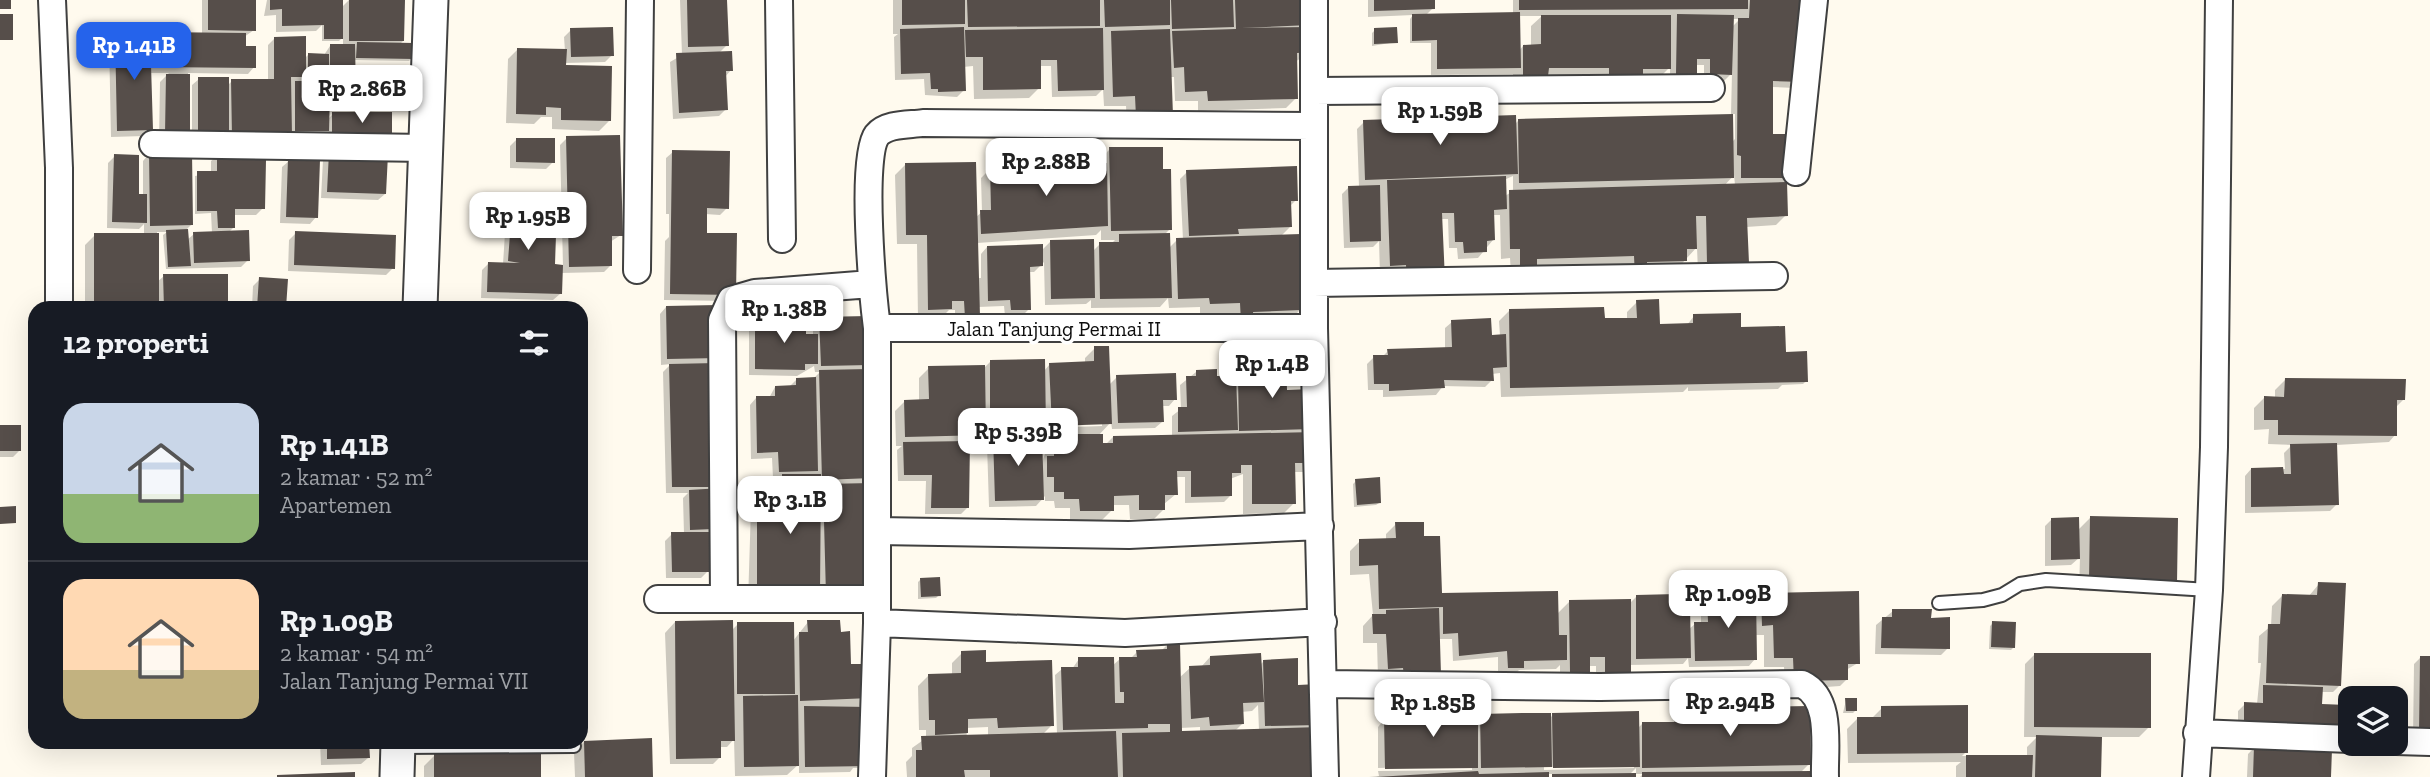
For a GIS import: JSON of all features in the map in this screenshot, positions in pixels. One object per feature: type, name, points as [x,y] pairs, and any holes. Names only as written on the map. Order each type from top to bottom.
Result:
[{"type":"street","points":[[52,0],[59,168],[59,301]]},
{"type":"street","points":[[420,301],[431,0]]},
{"type":"street","points":[[637,270],[640,0]]},
{"type":"street","points":[[779,0],[782,239]]},
{"type":"street","points":[[1314,0],[1314,328],[1325,777]]},
{"type":"street","points":[[1796,172],[1814,0]]},
{"type":"street","points":[[2196,777],[2209,590],[2218,270],[2219,0]]},
{"type":"street","points":[[1314,91],[1711,88]]},
{"type":"street","points":[[872,777],[877,531],[877,328],[871,284],[870,159],[877,135],[890,126],[923,123],[1312,126]]},
{"type":"street","points":[[153,145],[427,148]]},
{"type":"street","points":[[1314,283],[1774,275]]},
{"type":"street","points":[[724,599],[722,320],[726,307],[731,299],[755,293],[871,284]]},
{"type":"street","name":"Jalan Tanjung Permai II","points":[[877,328],[1314,328]]},
{"type":"street","points":[[877,531],[1129,535],[1320,526]]},
{"type":"street","points":[[658,599],[724,599],[1125,633],[1323,622]]},
{"type":"street","points":[[1324,684],[1600,687],[1802,684],[1811,688],[1821,708],[1825,777]]},
{"type":"street","points":[[2197,733],[2338,739]]},
{"type":"street","points":[[2408,741],[2430,742]]},
{"type":"lane","points":[[1939,603],[2002,596],[2020,584],[2046,580],[2209,590]]},
{"type":"lane","points":[[398,755],[515,749]]},
{"type":"building","points":[[0,0],[11,0],[11,9],[0,9]]},
{"type":"building","points":[[208,0],[256,0],[256,31],[208,30]]},
{"type":"building","points":[[270,0],[343,0],[343,39],[324,39],[324,25],[282,26],[282,9],[270,10]]},
{"type":"building","points":[[349,0],[405,0],[404,41],[349,41]]},
{"type":"building","points":[[687,0],[727,0],[729,46],[688,47]]},
{"type":"building","points":[[902,0],[965,0],[965,24],[902,25]]},
{"type":"building","points":[[967,0],[1100,0],[1100,26],[968,27]]},
{"type":"building","points":[[1104,0],[1170,0],[1170,25],[1105,27]]},
{"type":"building","points":[[1171,0],[1233,0],[1234,27],[1172,29]]},
{"type":"building","points":[[1235,0],[1310,0],[1310,25],[1241,28],[1310,27],[1311,52],[1297,53],[1298,99],[1208,101],[1207,91],[1185,92],[1184,67],[1174,68],[1172,31],[1236,29]]},
{"type":"building","points":[[1374,0],[1435,0],[1435,9],[1374,11]]},
{"type":"building","points":[[1519,0],[1748,0],[1748,9],[1519,10]]},
{"type":"building","points":[[1750,0],[1810,0],[1803,82],[1773,81],[1773,134],[1792,134],[1792,178],[1741,178],[1741,156],[1737,155],[1738,18],[1749,18]]},
{"type":"building","points":[[1520,12],[1521,68],[1437,69],[1437,40],[1412,41],[1412,14]]},
{"type":"building","points":[[0,14],[13,14],[13,40],[0,40]]},
{"type":"building","points":[[1677,14],[1734,15],[1732,75],[1710,74],[1710,59],[1697,59],[1697,75],[1676,74]]},
{"type":"building","points":[[1541,15],[1671,15],[1671,69],[1643,69],[1643,81],[1609,81],[1609,68],[1549,68],[1548,76],[1523,76],[1523,45],[1541,44]]},
{"type":"building","points":[[613,27],[614,56],[571,57],[570,28]]},
{"type":"building","points":[[964,27],[966,91],[938,92],[938,89],[931,89],[930,73],[901,74],[900,29]]},
{"type":"building","points":[[1397,27],[1398,43],[1374,44],[1374,28]]},
{"type":"building","points":[[1103,28],[1104,90],[1058,91],[1057,60],[1041,60],[1041,89],[983,90],[983,57],[966,57],[965,30]]},
{"type":"building","points":[[1170,29],[1173,116],[1136,117],[1135,96],[1113,97],[1111,31]]},
{"type":"building","points":[[150,32],[153,130],[117,131],[115,33]]},
{"type":"building","points":[[157,32],[246,33],[246,46],[256,46],[256,68],[157,67]]},
{"type":"building","points":[[306,36],[306,77],[291,77],[292,136],[232,137],[231,79],[274,79],[274,37]]},
{"type":"building","points":[[357,42],[414,43],[414,59],[356,58]]},
{"type":"building","points":[[330,44],[355,44],[356,94],[330,94],[329,131],[295,131],[295,81],[330,81]]},
{"type":"building","points":[[517,48],[567,49],[566,65],[612,66],[611,121],[561,120],[561,108],[546,107],[546,115],[516,114]]},
{"type":"building","points":[[732,51],[733,71],[726,71],[728,110],[679,113],[676,53]]},
{"type":"building","points":[[308,53],[329,54],[329,79],[308,78]]},
{"type":"building","points":[[166,74],[190,74],[190,134],[165,134]]},
{"type":"building","points":[[198,77],[229,77],[229,132],[198,132]]},
{"type":"building","points":[[332,112],[392,112],[392,138],[332,137]]},
{"type":"building","points":[[1733,114],[1734,178],[1519,183],[1518,119]]},
{"type":"building","points":[[1516,115],[1518,174],[1365,180],[1363,120]]},
{"type":"building","points":[[620,135],[623,236],[612,236],[612,266],[569,267],[566,136]]},
{"type":"building","points":[[516,138],[555,138],[555,163],[516,162]]},
{"type":"building","points":[[1109,147],[1163,147],[1163,169],[1171,169],[1172,230],[1111,231]]},
{"type":"building","points":[[672,150],[730,151],[729,209],[707,208],[707,233],[737,233],[736,295],[670,294]]},
{"type":"building","points":[[149,152],[192,152],[193,225],[150,226]]},
{"type":"building","points":[[329,152],[388,154],[386,194],[327,192]]},
{"type":"building","points":[[217,153],[235,153],[235,160],[266,160],[265,209],[235,209],[235,228],[218,228],[217,211],[197,211],[197,171],[217,171]]},
{"type":"building","points":[[114,154],[139,155],[139,194],[147,194],[147,223],[112,222]]},
{"type":"building","points":[[288,159],[320,160],[318,218],[286,217]]},
{"type":"building","points":[[976,162],[980,317],[965,318],[964,301],[952,301],[952,309],[928,310],[927,235],[906,235],[905,163]]},
{"type":"building","points":[[1107,163],[1108,226],[981,234],[980,210],[991,210],[990,166]]},
{"type":"building","points":[[1297,166],[1298,201],[1291,201],[1292,227],[1238,229],[1239,234],[1189,236],[1186,170]]},
{"type":"building","points":[[1506,176],[1507,209],[1494,210],[1495,240],[1487,241],[1487,252],[1464,253],[1463,242],[1455,242],[1454,213],[1442,213],[1445,280],[1407,281],[1406,265],[1390,266],[1387,180]]},
{"type":"building","points":[[1787,182],[1788,216],[1747,218],[1749,263],[1707,263],[1706,216],[1696,216],[1697,249],[1687,249],[1687,261],[1647,262],[1647,276],[1635,277],[1634,256],[1537,259],[1537,266],[1520,266],[1520,249],[1510,249],[1509,190]]},
{"type":"building","points":[[1380,185],[1381,241],[1350,242],[1348,186]]},
{"type":"building","points":[[513,193],[546,194],[545,233],[520,234],[556,235],[555,264],[563,265],[562,294],[487,292],[488,262],[520,263],[508,261]]},
{"type":"building","points":[[188,229],[191,266],[168,267],[166,230]]},
{"type":"building","points":[[249,230],[250,261],[194,263],[193,232]]},
{"type":"building","points":[[295,231],[396,235],[395,269],[294,265]]},
{"type":"building","points":[[94,233],[159,233],[159,301],[94,301]]},
{"type":"building","points":[[1170,233],[1172,298],[1100,299],[1099,242],[1119,242],[1119,234]]},
{"type":"building","points":[[1301,234],[1301,310],[1253,312],[1254,322],[1241,322],[1240,303],[1210,304],[1209,298],[1178,299],[1176,238]]},
{"type":"building","points":[[1094,239],[1095,298],[1051,299],[1050,240]]},
{"type":"building","points":[[1043,244],[1043,266],[1030,267],[1031,310],[1011,310],[1010,300],[988,301],[987,246]]},
{"type":"building","points":[[163,274],[228,274],[228,301],[164,301]]},
{"type":"building","points":[[259,277],[288,279],[286,301],[257,301]]},
{"type":"building","points":[[1659,299],[1660,324],[1693,323],[1693,314],[1741,313],[1741,327],[1785,326],[1786,352],[1807,351],[1808,382],[1510,388],[1509,309],[1604,307],[1605,318],[1637,318],[1636,300]]},
{"type":"building","points":[[718,305],[719,358],[667,359],[666,306]]},
{"type":"building","points":[[868,316],[869,365],[821,366],[819,317]]},
{"type":"building","points":[[1491,318],[1492,335],[1506,334],[1507,367],[1493,368],[1494,381],[1444,380],[1445,388],[1389,391],[1389,384],[1374,384],[1373,355],[1388,355],[1387,349],[1452,347],[1451,320]]},
{"type":"building","points":[[755,319],[806,319],[806,334],[818,334],[818,364],[805,364],[805,370],[755,369]]},
{"type":"building","points":[[1094,346],[1109,346],[1112,424],[1052,426],[1049,363],[1094,361]]},
{"type":"building","points":[[1286,357],[1287,390],[1311,389],[1312,429],[1239,431],[1238,377],[1257,376],[1256,358]]},
{"type":"building","points":[[1045,359],[1046,432],[990,432],[990,360]]},
{"type":"building","points":[[717,363],[720,487],[672,487],[669,364]]},
{"type":"building","points":[[985,365],[986,435],[905,437],[904,400],[929,399],[928,366]]},
{"type":"building","points":[[869,369],[872,478],[822,480],[819,370]]},
{"type":"building","points":[[1217,369],[1217,376],[1236,376],[1238,430],[1178,432],[1178,407],[1187,407],[1186,376],[1196,376],[1196,370]]},
{"type":"building","points":[[1176,373],[1177,400],[1163,400],[1164,422],[1118,423],[1116,375]]},
{"type":"building","points":[[816,377],[818,471],[779,472],[778,452],[757,453],[756,396],[775,396],[775,386],[796,385],[796,378]]},
{"type":"building","points":[[2285,378],[2406,379],[2405,400],[2397,400],[2397,436],[2278,435],[2278,420],[2264,420],[2264,396],[2284,397]]},
{"type":"building","points":[[0,425],[21,425],[21,451],[0,451]]},
{"type":"building","points":[[1316,432],[1317,463],[1295,463],[1296,504],[1252,504],[1252,465],[1241,465],[1241,473],[1232,473],[1232,496],[1191,497],[1191,471],[1177,471],[1178,495],[1165,495],[1165,510],[1139,510],[1139,495],[1114,496],[1114,511],[1080,511],[1079,499],[1064,499],[1064,492],[1054,492],[1054,477],[1047,477],[1047,456],[1054,456],[1054,442],[1064,442],[1064,434],[1103,434],[1103,443],[1113,443],[1113,436]]},
{"type":"building","points":[[1042,435],[1044,500],[995,501],[993,436]]},
{"type":"building","points":[[970,441],[969,508],[931,508],[932,475],[904,475],[903,442]]},
{"type":"building","points":[[2337,443],[2339,505],[2251,507],[2251,468],[2283,467],[2284,474],[2291,474],[2290,444]]},
{"type":"building","points":[[782,474],[821,474],[820,593],[757,592],[757,498],[768,498],[768,483],[782,483]]},
{"type":"building","points":[[1380,477],[1381,503],[1357,505],[1355,479]]},
{"type":"building","points":[[873,483],[876,564],[864,564],[865,594],[826,595],[823,484]]},
{"type":"building","points":[[722,488],[713,529],[690,530],[689,490]]},
{"type":"building","points":[[16,506],[16,523],[0,524],[0,507]]},
{"type":"building","points":[[2090,516],[2178,518],[2177,583],[2089,581]]},
{"type":"building","points":[[2079,517],[2080,559],[2051,560],[2051,518]]},
{"type":"building","points":[[1395,522],[1424,522],[1424,536],[1440,536],[1442,593],[1558,591],[1559,635],[1567,635],[1567,660],[1524,661],[1524,668],[1508,668],[1507,651],[1459,656],[1458,633],[1443,634],[1443,607],[1379,609],[1378,565],[1359,566],[1359,539],[1396,538]]},
{"type":"building","points":[[671,532],[709,532],[710,572],[672,572]]},
{"type":"building","points":[[940,577],[941,596],[921,597],[920,578]]},
{"type":"building","points":[[2318,582],[2346,583],[2341,686],[2266,683],[2268,624],[2280,624],[2282,594],[2317,595]]},
{"type":"building","points":[[1859,591],[1860,664],[1848,664],[1848,680],[1794,681],[1793,658],[1774,658],[1773,625],[1762,626],[1761,593]]},
{"type":"building","points":[[1677,594],[1677,605],[1690,605],[1691,658],[1636,659],[1636,595]]},
{"type":"building","points":[[1756,596],[1757,660],[1695,661],[1694,622],[1708,622],[1707,597]]},
{"type":"building","points":[[1631,599],[1631,675],[1605,675],[1605,657],[1590,657],[1590,672],[1570,672],[1569,600]]},
{"type":"building","points":[[1439,608],[1441,675],[1404,676],[1403,668],[1388,669],[1386,634],[1373,634],[1372,614],[1386,614],[1386,610]]},
{"type":"building","points":[[1892,609],[1932,609],[1931,618],[1950,617],[1950,649],[1881,648],[1882,617],[1892,617]]},
{"type":"building","points":[[733,620],[735,741],[721,741],[721,758],[676,759],[675,621]]},
{"type":"building","points":[[807,620],[840,620],[841,632],[850,631],[851,664],[872,664],[870,698],[800,701],[799,632],[808,632]]},
{"type":"building","points":[[1992,621],[2016,622],[2015,648],[1991,647]]},
{"type":"building","points":[[737,622],[794,622],[795,694],[737,694]]},
{"type":"building","points":[[1167,643],[1180,643],[1182,731],[1320,727],[1321,777],[1123,777],[1122,733],[1170,732],[1170,724],[1148,724],[1148,728],[1063,730],[1061,667],[1078,667],[1078,657],[1114,657],[1115,703],[1124,703],[1124,692],[1120,692],[1119,657],[1137,657],[1136,650],[1167,649]]},
{"type":"building","points":[[986,650],[986,662],[1052,660],[1054,726],[998,728],[997,718],[968,719],[968,733],[935,735],[935,720],[929,720],[928,674],[961,673],[961,651]]},
{"type":"building","points":[[1261,653],[1264,702],[1243,703],[1244,724],[1210,726],[1209,717],[1191,719],[1189,666],[1210,665],[1210,656]]},
{"type":"building","points":[[2034,653],[2151,653],[2151,728],[2034,727]]},
{"type":"building","points":[[2420,656],[2430,656],[2430,734],[2419,734]]},
{"type":"building","points":[[1298,658],[1298,685],[1318,684],[1319,725],[1265,726],[1263,660]]},
{"type":"building","points":[[2263,685],[2323,687],[2322,704],[2338,705],[2338,731],[2244,729],[2244,702],[2263,703]]},
{"type":"building","points":[[798,695],[799,766],[744,767],[743,696]]},
{"type":"building","points":[[1845,698],[1857,698],[1857,711],[1846,711]]},
{"type":"building","points":[[1968,705],[1968,753],[1857,754],[1857,717],[1881,717],[1881,706]]},
{"type":"building","points":[[804,706],[869,707],[869,766],[805,767]]},
{"type":"building","points":[[1478,706],[1478,768],[1385,769],[1384,718],[1422,718],[1422,707]]},
{"type":"building","points":[[1810,706],[1811,765],[1642,768],[1642,722],[1680,722],[1680,708]]},
{"type":"building","points":[[1639,711],[1640,767],[1553,768],[1552,713]]},
{"type":"building","points":[[1551,713],[1552,767],[1481,768],[1480,714]]},
{"type":"building","points":[[1116,731],[1118,777],[990,777],[990,770],[964,770],[965,777],[916,777],[916,750],[922,750],[921,736]]},
{"type":"building","points":[[2036,735],[2102,737],[2101,777],[2035,777]]},
{"type":"building","points":[[652,738],[653,777],[585,777],[584,749],[588,749],[588,741]]},
{"type":"building","points":[[2254,746],[2332,749],[2331,777],[2253,777]]},
{"type":"building","points":[[327,749],[369,749],[370,758],[327,759]]},
{"type":"building","points":[[541,753],[541,777],[434,777],[434,754]]},
{"type":"building","points":[[1966,755],[2033,755],[2032,777],[1966,777]]},
{"type":"building","points":[[1478,771],[1479,774],[1549,772],[1549,777],[1376,777]]},
{"type":"building","points":[[1812,771],[1812,777],[1642,777],[1642,772]]},
{"type":"building","points":[[355,772],[355,777],[277,777],[277,775]]},
{"type":"building","points":[[1636,773],[1636,777],[1552,777],[1552,774]]}]
